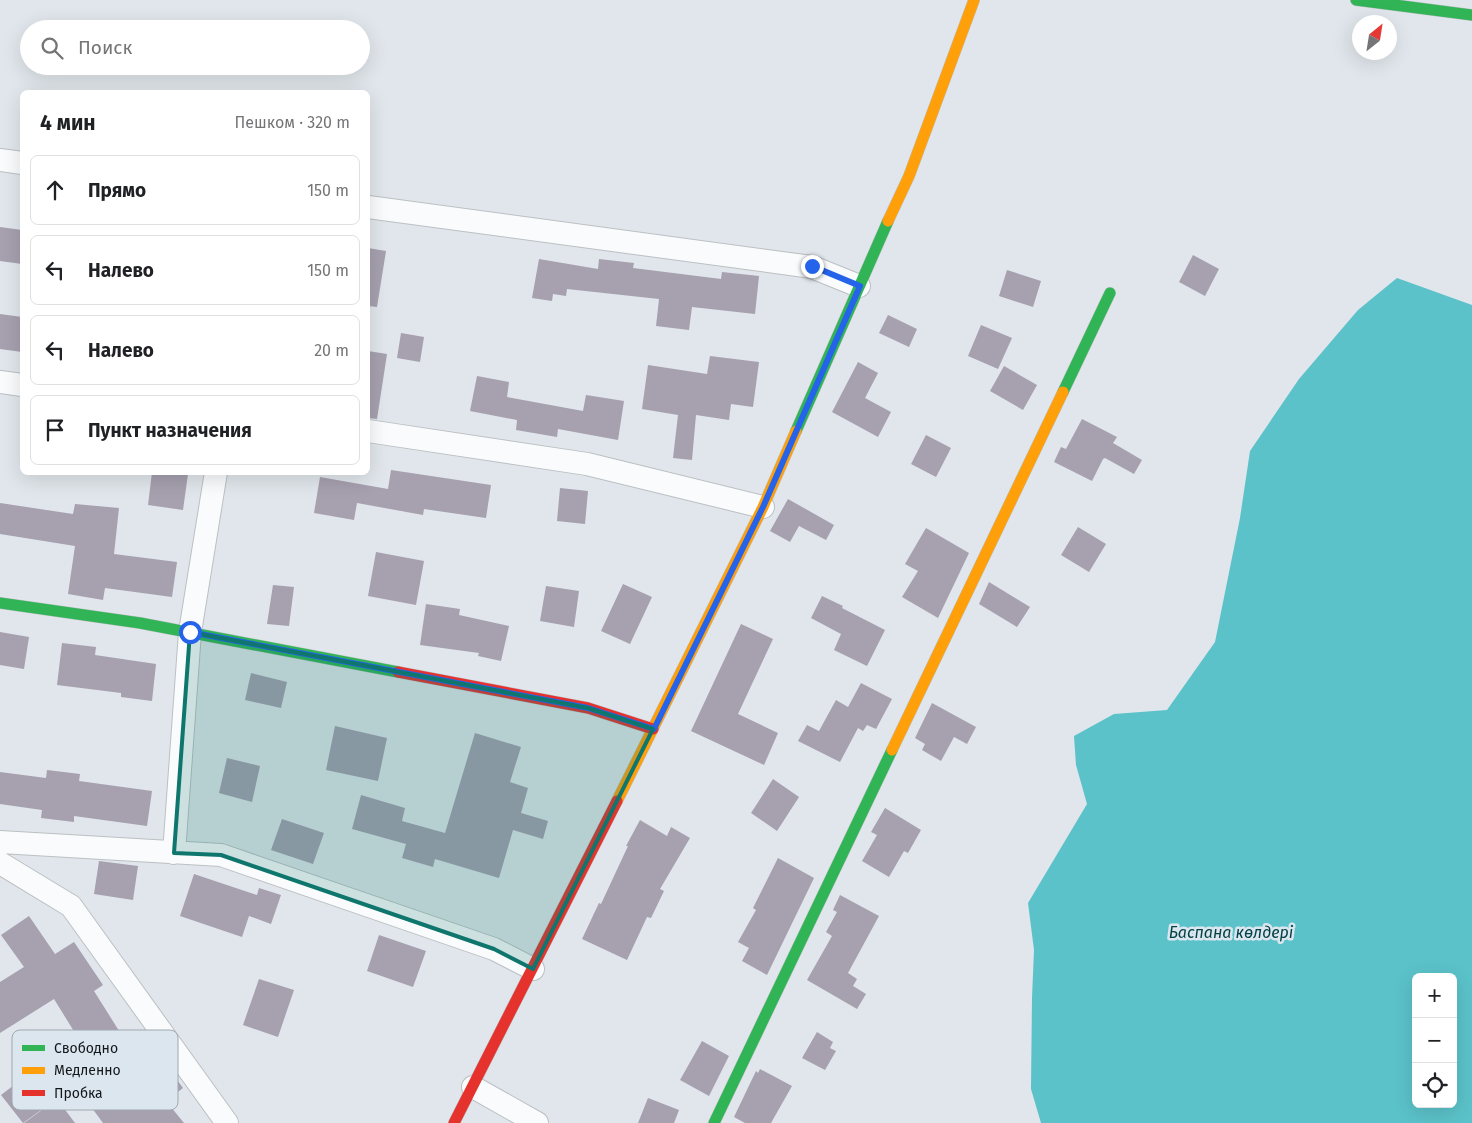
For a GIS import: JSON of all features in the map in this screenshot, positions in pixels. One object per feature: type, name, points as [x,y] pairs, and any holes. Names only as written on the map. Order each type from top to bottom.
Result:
[{"type":"main road","points":[[454,1123],[654,729],[763,507],[910,176],[974,0]]},
{"type":"main road","points":[[1356,0],[1472,15]]},
{"type":"main road","points":[[714,1123],[1110,293]]},
{"type":"main road","points":[[0,603],[140,622],[588,708],[654,729]]},
{"type":"street","points":[[0,160],[20,163]]},
{"type":"street","points":[[370,208],[812,266],[860,286]]},
{"type":"street","points":[[0,382],[20,385]]},
{"type":"street","points":[[370,431],[587,464],[763,507]]},
{"type":"street","points":[[174,853],[190,632],[216,475]]},
{"type":"street","points":[[0,842],[220,855],[494,949],[533,969]]},
{"type":"street","points":[[0,863],[71,906],[160,1030]]},
{"type":"street","points":[[178,1055],[227,1123]]},
{"type":"street","points":[[473,1086],[537,1123]]},
{"type":"highlighted area","points":[[190,632],[588,708],[653,729],[533,969],[494,949],[221,855],[174,853]]},
{"type":"water","name":"Баспана көлдері","points":[[1397,278],[1472,305],[1472,1123],[1041,1123],[1031,1089],[1034,950],[1028,903],[1087,804],[1076,765],[1074,736],[1114,714],[1167,710],[1215,642],[1240,518],[1250,451],[1299,379],[1358,310]]},
{"type":"building","points":[[0,227],[20,230],[20,264],[0,261]]},
{"type":"building","points":[[370,248],[386,251],[377,307],[370,306]]},
{"type":"building","points":[[1193,255],[1219,269],[1205,296],[1179,282]]},
{"type":"building","points":[[539,259],[598,269],[599,259],[634,263],[633,268],[721,279],[722,272],[759,276],[755,314],[692,307],[689,330],[656,326],[659,299],[567,289],[566,296],[553,294],[552,301],[532,298]]},
{"type":"building","points":[[1007,270],[1041,281],[1033,307],[999,296]]},
{"type":"building","points":[[0,314],[20,317],[20,352],[0,349]]},
{"type":"building","points":[[888,315],[917,329],[909,347],[879,333]]},
{"type":"building","points":[[981,325],[1012,338],[998,369],[968,356]]},
{"type":"building","points":[[401,333],[424,337],[420,362],[397,358]]},
{"type":"building","points":[[370,351],[387,354],[377,419],[370,418]]},
{"type":"building","points":[[710,356],[759,362],[753,407],[731,404],[729,420],[696,415],[692,460],[673,458],[678,415],[642,409],[648,365],[707,374]]},
{"type":"building","points":[[858,362],[878,373],[865,398],[891,412],[878,437],[832,412]]},
{"type":"building","points":[[1004,366],[1037,385],[1023,410],[990,391]]},
{"type":"building","points":[[477,376],[509,382],[507,397],[583,411],[586,395],[624,401],[618,440],[558,429],[557,437],[516,430],[517,420],[470,411]]},
{"type":"building","points":[[1082,419],[1117,437],[1113,443],[1142,460],[1134,474],[1105,458],[1092,481],[1054,462],[1061,447],[1066,449]]},
{"type":"building","points":[[926,435],[951,448],[936,477],[911,464]]},
{"type":"building","points":[[391,470],[491,485],[486,518],[424,509],[423,515],[357,503],[354,520],[314,513],[320,477],[388,489]]},
{"type":"building","points":[[152,475],[188,475],[183,510],[148,505]]},
{"type":"building","points":[[560,488],[588,491],[585,524],[557,521]]},
{"type":"building","points":[[788,499],[834,525],[826,540],[799,526],[790,542],[770,531]]},
{"type":"building","points":[[0,503],[73,514],[75,504],[119,508],[114,554],[177,562],[172,597],[105,588],[103,600],[68,594],[75,546],[0,534]]},
{"type":"building","points":[[1078,527],[1106,544],[1089,572],[1061,555]]},
{"type":"building","points":[[926,528],[969,553],[938,618],[902,597],[918,571],[905,564]]},
{"type":"building","points":[[376,552],[424,561],[416,605],[368,596]]},
{"type":"building","points":[[989,582],[1030,607],[1017,627],[979,604]]},
{"type":"building","points":[[623,584],[652,597],[630,644],[601,631]]},
{"type":"building","points":[[273,585],[294,587],[289,626],[267,624]]},
{"type":"building","points":[[546,586],[579,591],[574,627],[540,621]]},
{"type":"building","points":[[822,596],[885,630],[867,666],[834,650],[841,634],[811,618]]},
{"type":"building","points":[[426,604],[460,609],[459,615],[509,626],[501,661],[478,656],[479,653],[420,645]]},
{"type":"building","points":[[741,624],[773,639],[738,714],[778,733],[764,765],[691,731]]},
{"type":"building","points":[[0,632],[29,637],[24,669],[0,665]]},
{"type":"building","points":[[62,643],[96,647],[95,655],[156,664],[152,701],[121,697],[121,693],[57,685]]},
{"type":"building","points":[[251,673],[287,682],[281,708],[245,700]]},
{"type":"building","points":[[861,683],[892,699],[876,729],[867,725],[863,731],[858,728],[840,762],[798,741],[807,725],[819,731],[836,700],[848,707]]},
{"type":"building","points":[[932,703],[976,727],[967,744],[954,737],[941,761],[922,750],[925,744],[915,738]]},
{"type":"building","points":[[335,726],[387,738],[378,781],[326,770]]},
{"type":"building","points":[[475,733],[521,747],[510,782],[528,788],[521,813],[548,821],[543,839],[513,830],[499,878],[435,859],[433,867],[402,858],[406,844],[352,829],[361,795],[405,808],[402,821],[445,833]]},
{"type":"building","points":[[227,758],[260,766],[252,802],[219,793]]},
{"type":"building","points":[[47,770],[80,774],[79,781],[152,791],[147,826],[74,816],[74,822],[41,818],[42,810],[0,804],[0,772],[46,778]]},
{"type":"building","points":[[773,779],[799,797],[777,831],[751,813]]},
{"type":"building","points":[[885,808],[921,830],[908,853],[904,851],[889,877],[862,861],[877,835],[871,832]]},
{"type":"building","points":[[282,819],[324,833],[313,864],[271,850]]},
{"type":"building","points":[[640,820],[667,836],[671,827],[690,838],[660,889],[664,891],[651,918],[647,917],[627,960],[582,939],[599,903],[601,904],[628,846],[626,846]]},
{"type":"building","points":[[778,858],[814,878],[767,975],[742,961],[749,948],[738,942],[756,910],[753,908]]},
{"type":"building","points":[[99,861],[138,866],[133,900],[94,894]]},
{"type":"building","points":[[194,874],[257,895],[259,888],[281,895],[271,924],[249,916],[242,937],[180,916]]},
{"type":"building","points":[[840,895],[879,916],[848,973],[857,979],[853,986],[866,994],[857,1009],[807,980],[832,936],[826,932],[837,912],[833,910]]},
{"type":"building","points":[[29,916],[55,954],[74,942],[103,985],[94,991],[118,1030],[73,1030],[54,999],[0,1033],[0,982],[24,967],[1,935]]},
{"type":"building","points":[[379,935],[426,951],[413,987],[367,971]]},
{"type":"building","points":[[259,979],[294,990],[278,1037],[243,1025]]},
{"type":"building","points":[[817,1032],[833,1042],[830,1048],[836,1051],[825,1070],[802,1058]]},
{"type":"building","points":[[702,1041],[729,1056],[709,1096],[680,1080]]},
{"type":"building","points":[[760,1069],[792,1086],[771,1123],[745,1123],[734,1117],[756,1071],[758,1073]]},
{"type":"building","points":[[178,1081],[183,1088],[178,1092]]},
{"type":"building","points":[[12,1087],[12,1109],[1,1095]]},
{"type":"building","points":[[648,1098],[679,1110],[674,1123],[638,1123]]},
{"type":"building","points":[[13,1110],[41,1110],[23,1123]]},
{"type":"building","points":[[42,1110],[65,1110],[75,1123],[24,1123]]},
{"type":"building","points":[[93,1110],[173,1110],[184,1123],[103,1123]]},
{"type":"traffic: fast","points":[[1356,0],[1472,15]]},
{"type":"traffic: fast","points":[[796,431],[888,221]]},
{"type":"traffic: fast","points":[[1063,392],[1110,293]]},
{"type":"traffic: fast","points":[[0,603],[140,623],[398,672]]},
{"type":"traffic: fast","points":[[714,1123],[892,750]]},
{"type":"traffic: slow","points":[[888,221],[909,176],[974,0]]},
{"type":"traffic: slow","points":[[892,750],[1063,392]]},
{"type":"traffic: slow","points":[[617,801],[763,507],[796,431]]},
{"type":"traffic: jam","points":[[398,672],[588,708],[653,729]]},
{"type":"traffic: jam","points":[[454,1123],[617,801]]},
{"type":"route","points":[[190,632],[588,708],[654,729],[763,507],[860,286],[812,266]]}]
